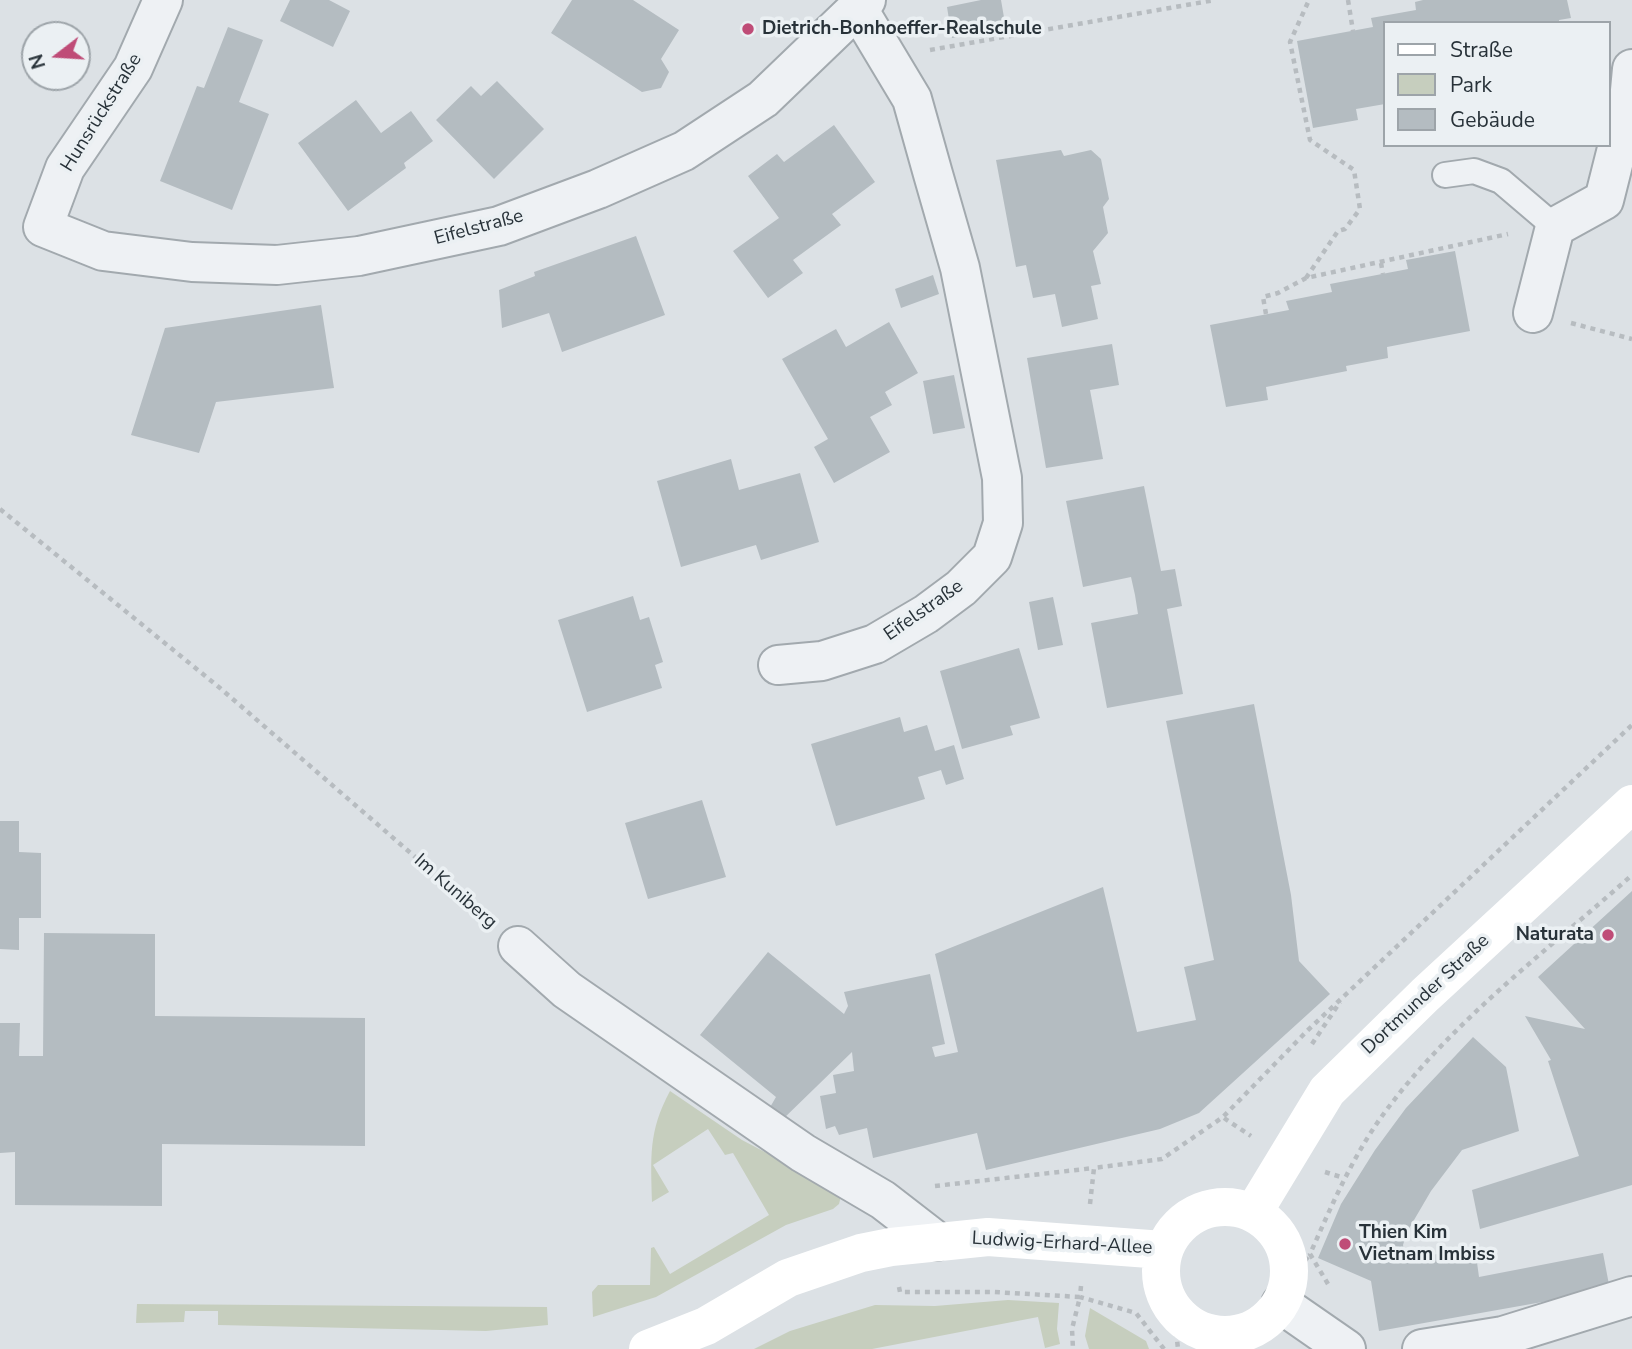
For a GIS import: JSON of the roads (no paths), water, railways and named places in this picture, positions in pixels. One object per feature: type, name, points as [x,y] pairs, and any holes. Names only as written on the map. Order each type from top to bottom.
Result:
[{"type":"main road","name":"Dortmunder Straße","points":[[1253,1213],[1327,1090],[1425,995],[1632,804]]},
{"type":"main road","points":[[1226,1207],[1253,1213],[1270,1226],[1282,1242],[1288,1263],[1288,1284],[1281,1304],[1260,1326],[1232,1343],[1200,1332],[1176,1331],[1160,1283],[1163,1250],[1178,1227],[1199,1212],[1226,1207]]},
{"type":"main road","name":"Ludwig-Erhard-Allee","points":[[648,1349],[706,1326],[788,1278],[861,1254],[936,1241],[988,1237],[1163,1250]]},
{"type":"street","name":"Hunsrückstraße","points":[[43,227],[65,168],[133,68],[163,0]]},
{"type":"street","name":"Eifelstraße","points":[[43,227],[103,251],[192,262],[276,265],[359,256],[499,226],[598,190],[684,150],[763,99],[837,25],[862,4],[887,57],[912,99],[960,268],[1002,478],[1003,523],[992,557],[961,588],[926,614],[876,645],[822,661],[778,665]]},
{"type":"street","points":[[1533,313],[1555,227],[1604,200],[1629,101],[1632,69]]},
{"type":"street","points":[[518,946],[568,990],[803,1153],[883,1200],[936,1241]]},
{"type":"street","points":[[1422,1349],[1503,1336],[1632,1296]]},
{"type":"street","points":[[1281,1304],[1346,1349]]},
{"type":"lane","points":[[1445,175],[1474,171],[1502,181],[1555,227]]},
{"type":"place","name":"Dietrich-Bonhoeffer-Realschule","points":[[748,29]]},
{"type":"place","name":"Naturata","points":[[1608,935]]},
{"type":"place","name":"Thien Kim Vietnam Imbiss","points":[[1345,1244]]}]
